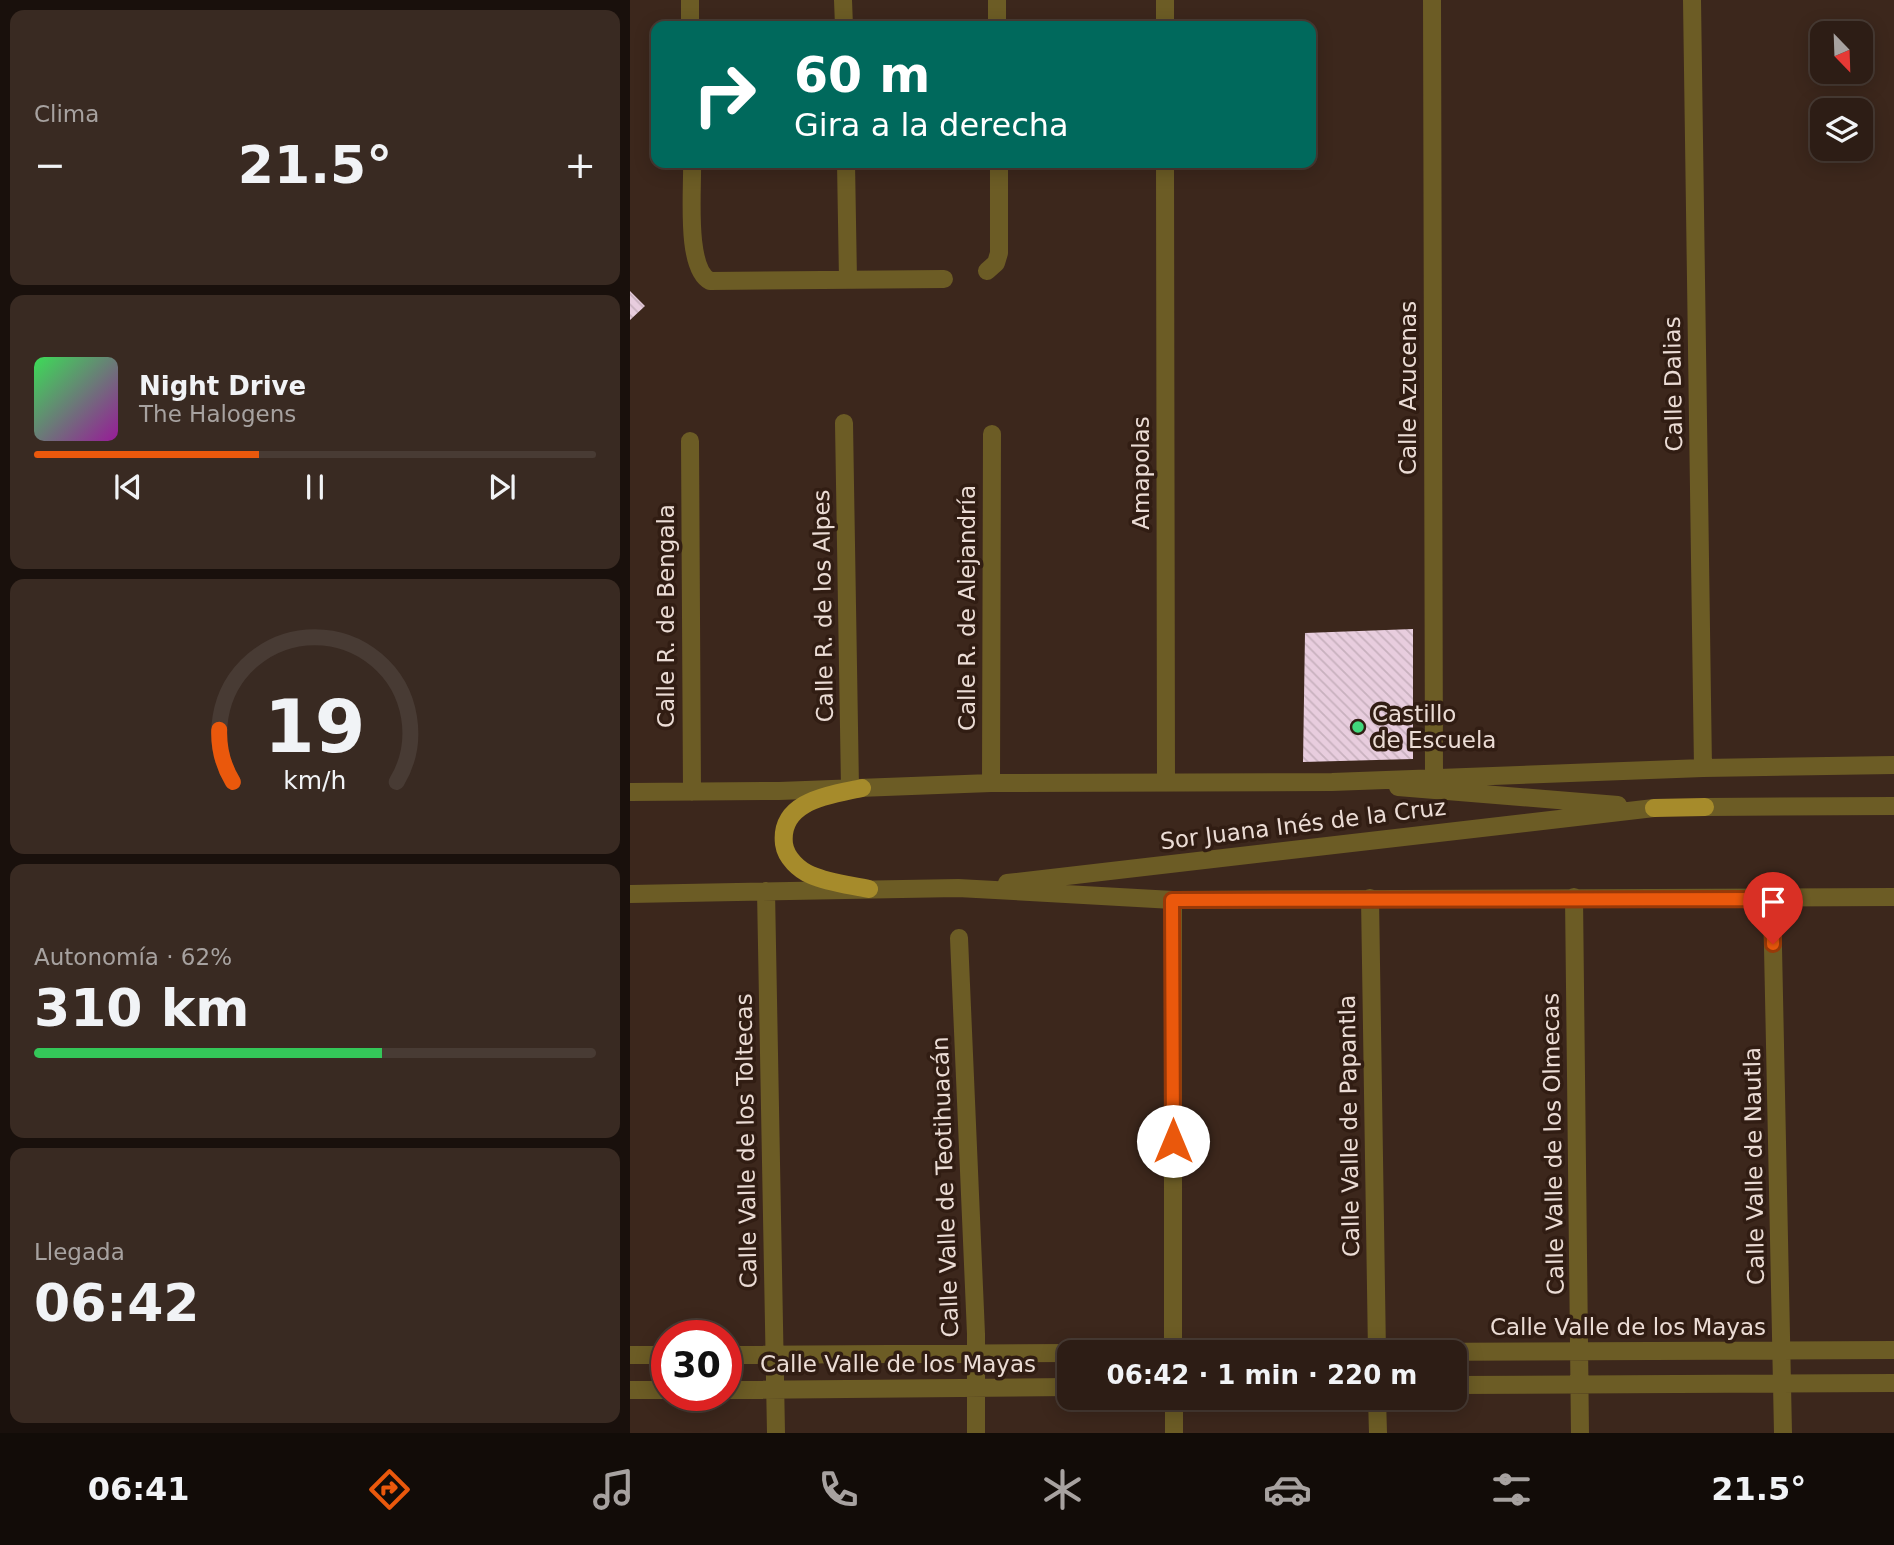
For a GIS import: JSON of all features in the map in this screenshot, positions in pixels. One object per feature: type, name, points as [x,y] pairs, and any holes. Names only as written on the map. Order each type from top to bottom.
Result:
[{"type":"main road","points":[[856,788],[809,801],[792,813],[784,830],[785,847],[794,864],[811,875],[869,889]]},
{"type":"main road","name":"Sor Juana Inés de la Cruz","points":[[1654,808],[1705,807]]},
{"type":"street","points":[[690,0],[690,21]]},
{"type":"street","points":[[844,0],[844,21]]},
{"type":"street","points":[[997,0],[998,21]]},
{"type":"street","points":[[1164,0],[1165,21]]},
{"type":"street","name":"Calle Azucenas","points":[[1432,0],[1434,776]]},
{"type":"street","name":"Calle Dalias","points":[[1692,0],[1703,768]]},
{"type":"street","points":[[692,168],[694,260],[702,277],[719,282],[944,279]]},
{"type":"street","points":[[846,168],[848,280]]},
{"type":"street","points":[[987,271],[996,263],[999,253],[999,168]]},
{"type":"street","name":"Amapolas","points":[[1165,168],[1166,782]]},
{"type":"street","name":"Calle R. de los Alpes","points":[[844,423],[856,788]]},
{"type":"street","name":"Calle R. de Alejandría","points":[[991,783],[992,434]]},
{"type":"street","name":"Calle R. de Bengala","points":[[690,441],[692,792]]},
{"type":"street","points":[[630,792],[991,783],[1332,782],[1434,776],[1894,765]]},
{"type":"street","name":"Sor Juana Inés de la Cruz","points":[[1332,782],[1654,808]]},
{"type":"street","name":"Sor Juana Inés de la Cruz","points":[[1705,807],[1894,806]]},
{"type":"street","name":"Sor Juana Inés de la Cruz","points":[[958,888],[1654,808]]},
{"type":"street","points":[[630,894],[958,888],[1172,900],[1894,897]]},
{"type":"street","name":"Calle Valle de los Toltecas","points":[[766,891],[776,1433]]},
{"type":"street","name":"Calle Valle de los Olmecas","points":[[1574,897],[1580,1433]]},
{"type":"street","name":"Calle Valle de Papantla","points":[[1370,898],[1377,1340]]},
{"type":"street","name":"Calle Valle de Nautla","points":[[1772,899],[1783,1433]]},
{"type":"street","points":[[1172,900],[1173,1340]]},
{"type":"street","name":"Calle Valle de Teotihuacán","points":[[959,938],[976,1354],[976,1433]]},
{"type":"street","name":"Calle Valle de los Mayas","points":[[1467,1352],[1894,1350]]},
{"type":"street","name":"Calle Valle de los Mayas","points":[[742,1355],[1057,1353]]},
{"type":"street","points":[[630,1356],[651,1355]]},
{"type":"street","points":[[1467,1385],[1894,1384]]},
{"type":"street","name":"Calle Valle de los Mayas","points":[[742,1390],[1057,1387]]},
{"type":"street","points":[[630,1390],[651,1390]]},
{"type":"street","points":[[1174,1410],[1174,1433]]},
{"type":"street","points":[[1377,1410],[1377,1433]]},
{"type":"building","points":[[630,291],[645,306],[630,320]]},
{"type":"building","name":"Castillo de Escuela","points":[[1413,629],[1413,759],[1303,762],[1305,633]]},
{"type":"place","name":"Castillo de Escuela","points":[[1358,727]]},
{"type":"route","points":[[1173,1141],[1172,900],[1548,897],[1772,899],[1773,944]]}]
